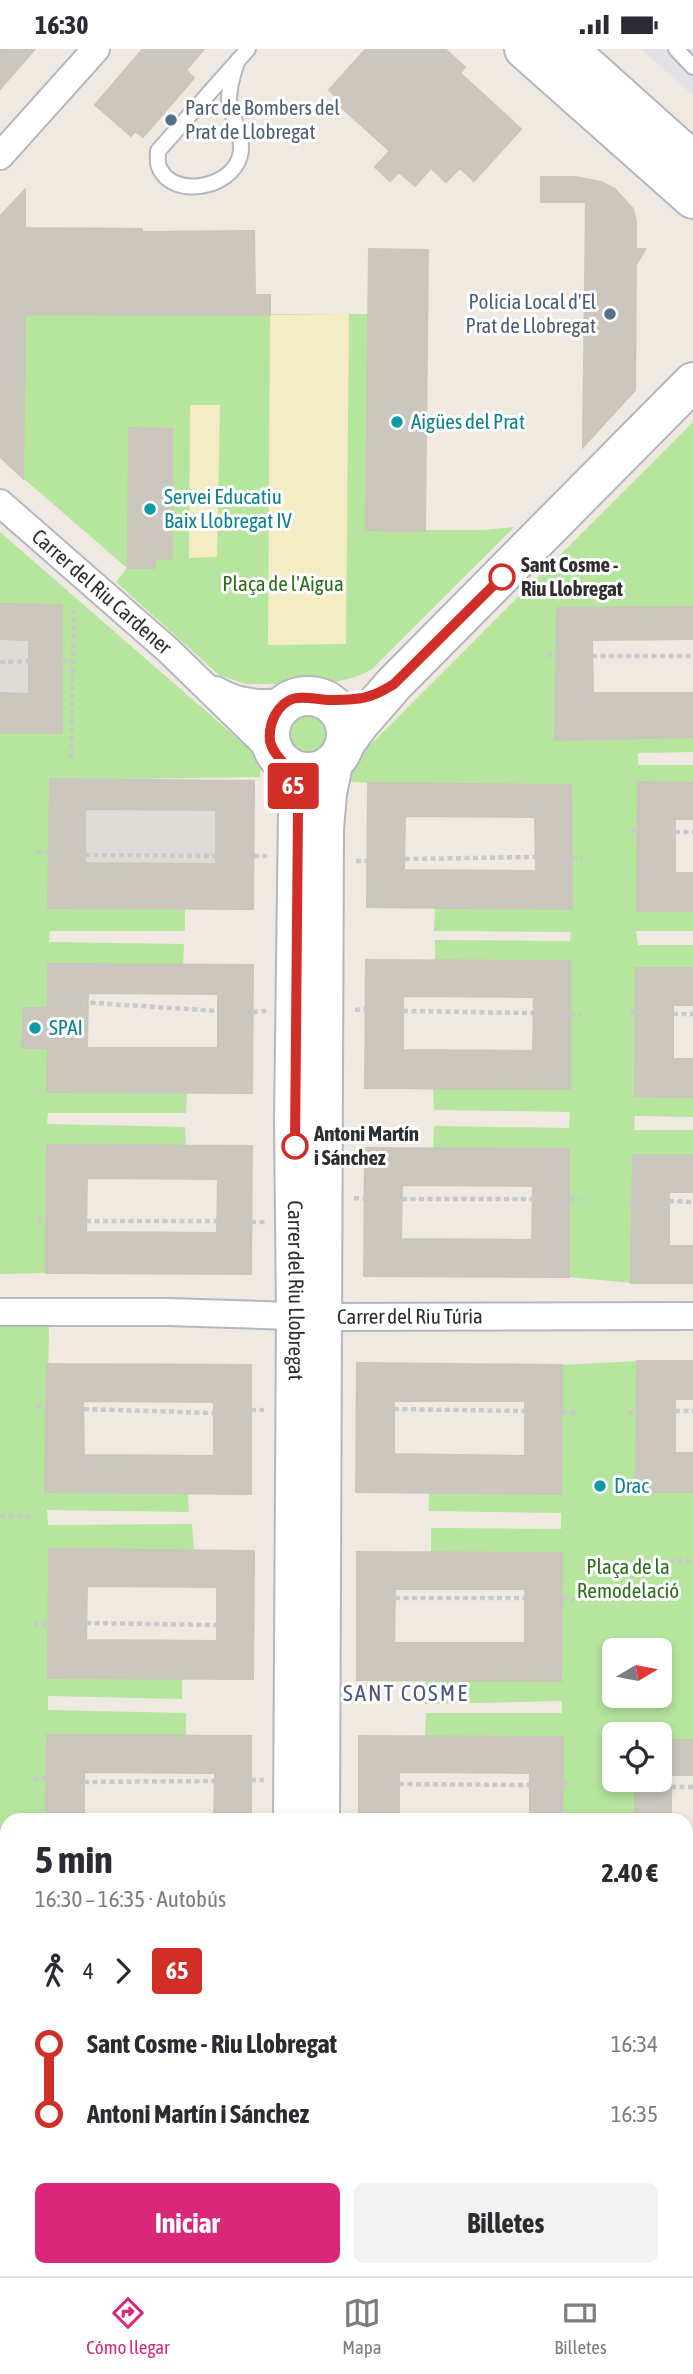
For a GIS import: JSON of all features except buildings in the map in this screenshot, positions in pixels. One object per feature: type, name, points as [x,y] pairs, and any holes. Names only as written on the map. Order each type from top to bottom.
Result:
[{"type":"street","points":[[0,156],[96,49]]},
{"type":"street","points":[[524,49],[693,199]]},
{"type":"street","points":[[568,49],[693,161]]},
{"type":"street","points":[[394,684],[376,695],[356,699],[307,700],[279,708],[270,731],[271,743],[280,760],[296,771],[321,771],[339,753],[394,684],[693,382]]},
{"type":"street","name":"Carrer del Riu Cardener","points":[[0,503],[202,682],[280,760]]},
{"type":"street","name":"Carrer del Riu Cardener","points":[[202,682],[227,697],[240,700],[272,703],[307,700]]},
{"type":"street","points":[[307,700],[335,707],[343,717],[346,729],[339,753]]},
{"type":"street","name":"Carrer del Riu Llobregat","points":[[293,1813],[324,829],[327,793],[339,753]]},
{"type":"street","name":"Carrer del Riu Llobregat","points":[[280,760],[294,788],[298,811],[294,1120],[309,1316],[320,1813]]},
{"type":"street","name":"Carrer del Riu Túria","points":[[0,1312],[168,1312],[309,1316],[693,1316]]},
{"type":"lane","points":[[237,62],[230,85],[229,101],[239,129],[241,154],[233,172],[214,184],[190,186],[169,180],[158,166],[158,151],[248,49]]},
{"type":"lane","points":[[676,49],[693,67]]},
{"type":"lane","points":[[193,111],[209,104],[221,104],[234,115]]},
{"type":"path","points":[[71,758],[74,611]]},
{"type":"path","points":[[547,655],[556,655]]},
{"type":"path","points":[[592,656],[693,656]]},
{"type":"path","points":[[0,662],[29,661]]},
{"type":"path","points":[[62,661],[73,661]]},
{"type":"path","points":[[675,832],[693,832]]},
{"type":"path","points":[[37,852],[49,853]]},
{"type":"path","points":[[85,855],[216,856]]},
{"type":"path","points":[[405,859],[536,857]]},
{"type":"path","points":[[572,858],[583,858]]},
{"type":"path","points":[[356,861],[367,861]]},
{"type":"path","points":[[48,1000],[218,1011]]},
{"type":"path","points":[[355,1010],[366,1009]]},
{"type":"path","points":[[403,1011],[533,1013]]},
{"type":"path","points":[[570,1014],[581,1014]]},
{"type":"path","points":[[673,1014],[693,1014]]},
{"type":"path","points":[[354,1198],[365,1199]]},
{"type":"path","points":[[402,1199],[533,1199]]},
{"type":"path","points":[[569,1199],[580,1200]]},
{"type":"path","points":[[669,1201],[693,1202]]},
{"type":"path","points":[[37,1219],[47,1219]]},
{"type":"path","points":[[86,1221],[217,1221]]},
{"type":"path","points":[[36,1407],[46,1407]]},
{"type":"path","points":[[83,1409],[214,1413]]},
{"type":"path","points":[[394,1409],[525,1411]]},
{"type":"path","points":[[675,1411],[693,1411]]},
{"type":"path","points":[[562,1412],[577,1413]]},
{"type":"path","points":[[628,1413],[636,1413]]},
{"type":"path","points":[[0,1517],[35,1517]]},
{"type":"path","points":[[627,1568],[684,1560],[693,1562]]},
{"type":"path","points":[[395,1598],[525,1598]]},
{"type":"path","points":[[562,1598],[574,1600]]},
{"type":"path","points":[[86,1623],[217,1625]]},
{"type":"path","points":[[34,1624],[48,1624]]},
{"type":"path","points":[[33,1779],[46,1778]]},
{"type":"path","points":[[84,1782],[214,1781]]},
{"type":"path","points":[[562,1783],[572,1783]]},
{"type":"path","points":[[399,1784],[530,1785]]},
{"type":"path","points":[[672,1787],[693,1787]]},
{"type":"shaded area","points":[[641,49],[693,49],[693,95]]},
{"type":"shaded area","points":[[0,639],[29,640],[29,694],[0,693]]},
{"type":"shaded area","points":[[85,809],[216,810],[216,864],[85,863]]},
{"type":"green space","name":"Plaça de l'Aigua","points":[[25,314],[369,314],[366,530],[483,530],[514,527],[372,669],[358,676],[328,683],[246,684],[219,675],[116,582],[127,568],[23,478]],"holes":[[[129,429],[172,429],[172,558],[155,559],[155,568],[128,568]]]},
{"type":"green space","points":[[693,422],[693,607],[557,608],[555,740],[693,737],[693,752],[638,753],[638,765],[693,765],[693,783],[638,783],[637,910],[693,911],[693,931],[636,931],[638,945],[693,945],[693,968],[636,968],[635,1096],[693,1097],[693,1117],[635,1116],[634,1130],[693,1130],[693,1155],[633,1155],[631,1283],[569,1277],[569,1149],[433,1148],[434,1126],[569,1128],[570,1112],[434,1110],[433,1088],[570,1089],[570,961],[435,960],[435,940],[570,941],[571,932],[434,931],[435,908],[572,908],[571,785],[368,783],[342,781],[342,773]]},
{"type":"green space","points":[[0,532],[261,759],[260,777],[50,780],[48,907],[185,909],[185,931],[50,931],[49,942],[184,944],[183,965],[49,964],[48,1008],[24,1008],[22,1048],[48,1048],[48,1092],[187,1093],[186,1113],[48,1113],[47,1124],[185,1127],[186,1145],[48,1145],[46,1273],[0,1274],[0,733],[62,733],[62,605],[0,604]]},
{"type":"green space","points":[[309,714],[323,720],[329,734],[323,748],[309,754],[295,748],[289,734],[295,720]]},
{"type":"green space","points":[[0,1326],[49,1326],[46,1492],[188,1493],[189,1512],[47,1510],[48,1525],[192,1524],[194,1550],[49,1550],[48,1677],[182,1679],[182,1699],[48,1696],[48,1710],[186,1713],[186,1736],[47,1735],[46,1813],[0,1813]]},
{"type":"green space","name":"Plaça de la Remodelació","points":[[637,1361],[636,1492],[693,1493],[693,1740],[672,1740],[672,1722],[602,1722],[602,1792],[635,1792],[635,1813],[562,1813],[563,1737],[425,1736],[426,1713],[562,1713],[562,1701],[425,1704],[426,1680],[561,1681],[562,1553],[431,1552],[431,1528],[561,1529],[561,1513],[429,1511],[429,1493],[561,1494],[562,1365]]},
{"type":"sand","points":[[349,314],[346,644],[268,645],[270,315]]},
{"type":"sand","points":[[190,405],[220,405],[217,557],[189,558]]},
{"type":"bus line","name":"65","points":[[295,1146],[298,811],[294,788],[285,765],[276,755],[271,743],[273,719],[279,708],[301,696],[314,696],[325,700],[356,699],[376,695],[394,684],[502,577]]},
{"type":"place","name":"Parc de Bombers del Prat de Llobregat","points":[[171,120]]},
{"type":"place","name":"Policia Local d'El Prat de Llobregat","points":[[610,314]]},
{"type":"place","name":"Aigües del Prat","points":[[397,422]]},
{"type":"place","name":"Servei Educatiu Baix Llobregat IV","points":[[150,509]]},
{"type":"place","name":"Sant Cosme - Riu Llobregat","points":[[502,577]]},
{"type":"place","name":"SPAI","points":[[35,1028]]},
{"type":"place","name":"Antoni Martín i Sánchez","points":[[295,1146]]},
{"type":"place","name":"Drac","points":[[600,1486]]},
{"type":"district","name":"SANT COSME","points":[[406,1693]]}]
